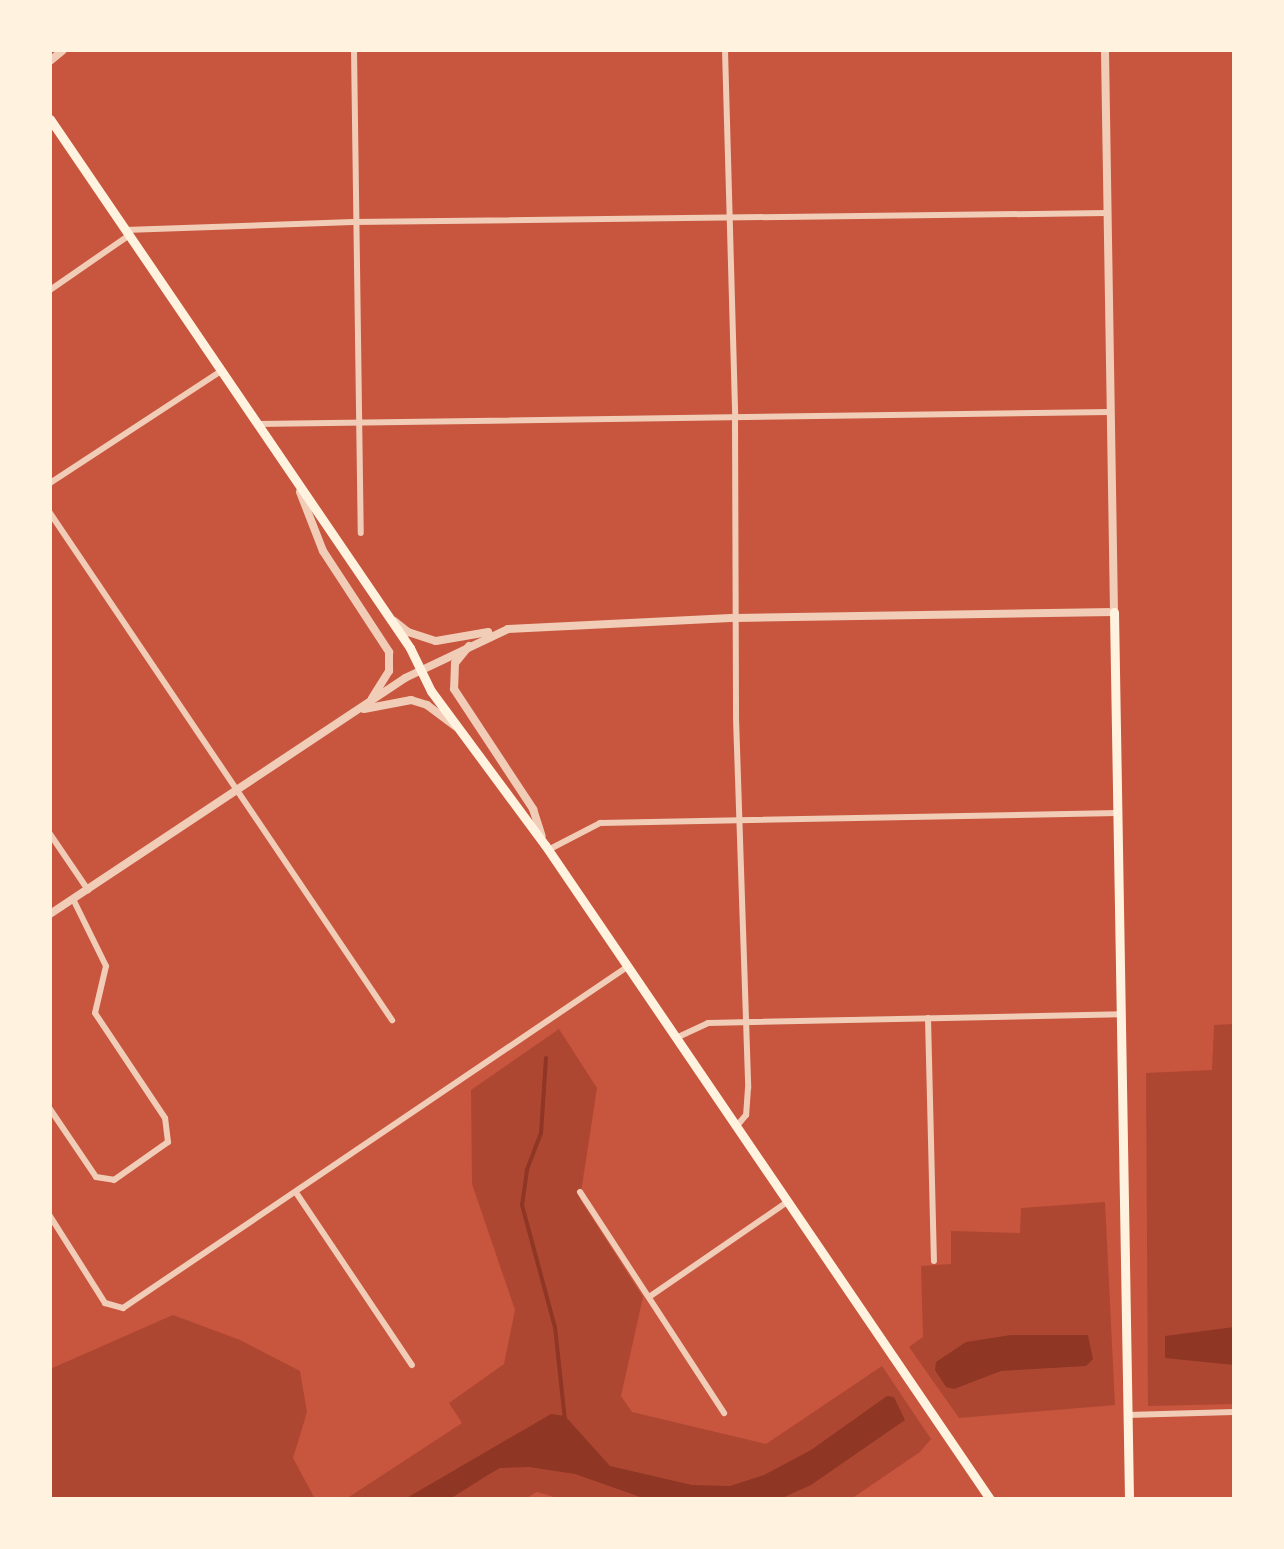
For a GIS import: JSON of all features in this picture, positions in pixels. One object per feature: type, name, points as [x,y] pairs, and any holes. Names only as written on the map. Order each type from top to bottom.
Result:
[{"type":"main road","points":[[50,119],[389,617],[457,728],[546,848],[990,1499]]},
{"type":"main road","points":[[1114,612],[1128,1499]]},
{"type":"street","points":[[50,62],[63,50]]},
{"type":"street","points":[[354,50],[353,222],[361,534]]},
{"type":"street","points":[[725,50],[747,1110],[736,1127]]},
{"type":"street","points":[[389,617],[408,632],[436,641],[508,629],[736,618],[1114,612],[1106,50]]},
{"type":"street","points":[[50,290],[126,233],[353,222],[1107,213]]},
{"type":"street","points":[[50,484],[221,371]]},
{"type":"street","points":[[257,424],[1110,412]]},
{"type":"street","points":[[297,483],[323,551],[389,652],[389,672],[362,708]]},
{"type":"street","points":[[50,513],[241,790],[392,1020]]},
{"type":"street","points":[[50,914],[362,708],[472,642],[508,629]]},
{"type":"street","points":[[472,642],[455,662],[454,689],[533,809],[546,848],[600,823],[1118,813]]},
{"type":"street","points":[[362,708],[411,700],[427,705],[457,728]]},
{"type":"street","points":[[50,834],[88,890]]},
{"type":"street","points":[[50,1109],[96,1177],[114,1180],[163,1150],[168,1125],[95,1014],[106,966],[74,899]]},
{"type":"street","points":[[50,1216],[105,1302],[118,1309],[296,1194],[627,967]]},
{"type":"street","points":[[676,1038],[708,1023],[744,1021],[1121,1014]]},
{"type":"street","points":[[928,1018],[934,1261]]},
{"type":"street","points":[[580,1192],[724,1413]]},
{"type":"street","points":[[296,1194],[412,1365]]},
{"type":"street","points":[[648,1297],[787,1202]]},
{"type":"street","points":[[1127,1415],[1234,1412]]},
{"type":"shaded area","points":[[1234,1024],[1234,1404],[1148,1406],[1146,1073],[1212,1070],[1214,1025]]},
{"type":"shaded area","points":[[559,1029],[597,1088],[580,1199],[643,1297],[621,1396],[632,1412],[766,1444],[882,1366],[931,1439],[920,1452],[851,1499],[561,1499],[537,1492],[525,1499],[346,1499],[462,1423],[449,1403],[504,1364],[515,1310],[472,1184],[471,1090]]},
{"type":"shaded area","points":[[1105,1202],[1115,1405],[959,1418],[909,1347],[923,1337],[921,1266],[951,1264],[951,1231],[1020,1233],[1021,1208]]},
{"type":"shaded area","points":[[173,1315],[240,1340],[300,1371],[307,1412],[293,1458],[315,1499],[50,1499],[50,1369]]},
{"type":"shaded area","points":[[1234,1327],[1234,1365],[1165,1358],[1165,1336]]},
{"type":"shaded area","points":[[1011,1335],[1088,1335],[1093,1359],[1086,1366],[1001,1371],[954,1389],[946,1387],[935,1370],[936,1362],[966,1342]]},
{"type":"shaded area","points":[[887,1396],[894,1397],[905,1420],[811,1485],[780,1499],[646,1499],[575,1474],[529,1467],[500,1468],[446,1499],[405,1499],[551,1414],[565,1416],[610,1466],[692,1485],[730,1486],[764,1475],[811,1450]]},
{"type":"waterway","points":[[546,1058],[541,1133],[527,1170],[522,1205],[555,1327],[565,1420]]},
{"type":"waterway","points":[[446,1499],[484,1475]]}]
